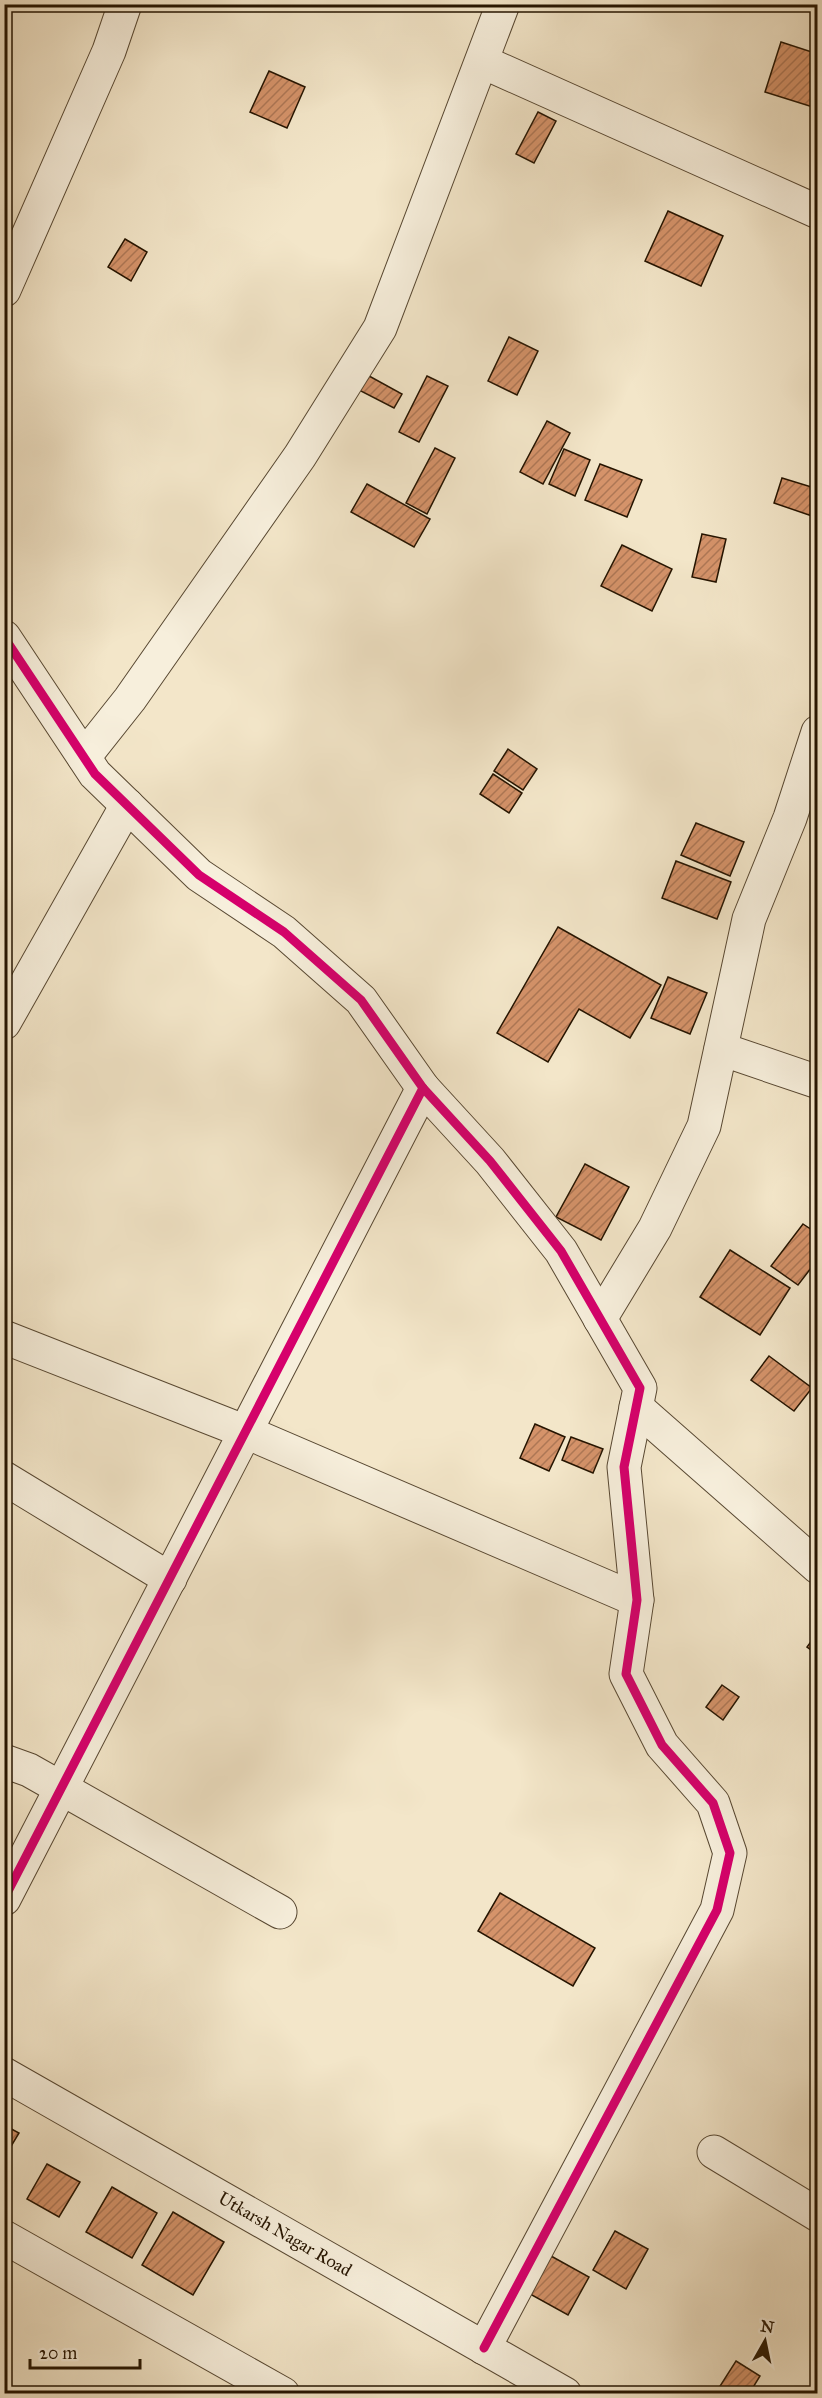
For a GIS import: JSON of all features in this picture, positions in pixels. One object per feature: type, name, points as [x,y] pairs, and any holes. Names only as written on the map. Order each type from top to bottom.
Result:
[{"type":"street","points":[[4,290],[110,51],[125,4]]},
{"type":"street","points":[[84,757],[130,699],[300,456],[380,328],[504,4]]},
{"type":"street","points":[[483,62],[818,212]]},
{"type":"street","points":[[4,638],[95,774],[199,875],[284,932],[361,1000],[423,1088],[490,1161],[561,1251],[640,1388],[624,1467],[637,1600],[626,1674],[662,1745],[713,1803],[730,1853],[717,1910],[484,2348]]},
{"type":"street","points":[[600,1319],[655,1228],[704,1126],[749,919],[790,818],[818,732]]},
{"type":"street","points":[[4,1023],[127,805]]},
{"type":"street","points":[[721,1048],[818,1082]]},
{"type":"street","points":[[4,1899],[423,1088]]},
{"type":"street","points":[[4,1337],[246,1432],[637,1600]]},
{"type":"street","points":[[636,1407],[818,1567]]},
{"type":"street","points":[[4,1478],[170,1579]]},
{"type":"street","points":[[4,1761],[29,1770],[280,1912]]},
{"type":"street","name":"Utkarsh Nagar Road","points":[[4,2074],[565,2394]]},
{"type":"street","points":[[714,2152],[818,2215]]},
{"type":"street","points":[[4,2236],[283,2394]]},
{"type":"building","points":[[781,42],[818,54],[816,108],[765,92]]},
{"type":"building","points":[[269,71],[305,87],[287,128],[250,112]]},
{"type":"building","points":[[538,112],[556,121],[534,163],[516,154]]},
{"type":"building","points":[[668,211],[723,236],[701,286],[645,261]]},
{"type":"building","points":[[125,239],[147,252],[131,281],[108,267]]},
{"type":"building","points":[[509,337],[538,351],[517,395],[488,381]]},
{"type":"building","points":[[360,371],[402,394],[394,408],[353,387]]},
{"type":"building","points":[[427,376],[448,386],[419,442],[399,432]]},
{"type":"building","points":[[547,421],[570,433],[543,484],[520,472]]},
{"type":"building","points":[[435,448],[455,458],[427,514],[406,503]]},
{"type":"building","points":[[564,449],[590,460],[575,496],[549,484]]},
{"type":"building","points":[[600,464],[642,480],[627,517],[585,500]]},
{"type":"building","points":[[782,478],[818,489],[812,516],[774,503]]},
{"type":"building","points":[[367,484],[430,519],[414,547],[351,512]]},
{"type":"building","points":[[702,534],[726,539],[716,582],[692,577]]},
{"type":"building","points":[[622,545],[672,569],[652,611],[601,586]]},
{"type":"building","points":[[508,749],[537,769],[523,790],[494,771]]},
{"type":"building","points":[[493,774],[522,793],[509,813],[480,794]]},
{"type":"building","points":[[696,823],[744,842],[730,876],[681,855]]},
{"type":"building","points":[[676,861],[731,882],[717,919],[662,898]]},
{"type":"building","points":[[558,927],[661,985],[630,1038],[579,1009],[548,1062],[497,1033]]},
{"type":"building","points":[[668,977],[707,993],[690,1034],[651,1018]]},
{"type":"building","points":[[585,1164],[629,1187],[601,1240],[556,1217]]},
{"type":"building","points":[[803,1224],[818,1234],[818,1259],[798,1285],[771,1266]]},
{"type":"building","points":[[730,1250],[790,1288],[760,1335],[700,1297]]},
{"type":"building","points":[[769,1356],[812,1388],[794,1411],[751,1380]]},
{"type":"building","points":[[535,1424],[565,1437],[549,1471],[520,1458]]},
{"type":"building","points":[[571,1437],[603,1449],[593,1473],[562,1460]]},
{"type":"building","points":[[818,1632],[818,1655],[807,1647]]},
{"type":"building","points":[[722,1685],[739,1697],[723,1720],[706,1707]]},
{"type":"building","points":[[500,1893],[595,1948],[573,1986],[478,1931]]},
{"type":"building","points":[[818,2112],[818,2125],[812,2122]]},
{"type":"building","points":[[4,2125],[19,2133],[4,2158]]},
{"type":"building","points":[[47,2164],[80,2182],[59,2217],[27,2199]]},
{"type":"building","points":[[112,2187],[157,2213],[132,2258],[86,2232]]},
{"type":"building","points":[[173,2212],[224,2242],[193,2295],[142,2265]]},
{"type":"building","points":[[615,2231],[648,2249],[626,2289],[593,2270]]},
{"type":"building","points":[[551,2256],[589,2277],[568,2315],[530,2294]]},
{"type":"building","points":[[736,2361],[760,2376],[749,2394],[715,2394]]},
{"type":"cycle path","points":[[4,637],[95,774],[199,875],[284,932],[361,1000],[423,1088],[490,1161],[561,1251],[640,1388],[624,1467],[637,1600],[626,1674],[662,1745],[713,1803],[730,1853],[717,1910],[484,2348]]},
{"type":"cycle path","points":[[4,1899],[423,1088]]}]
